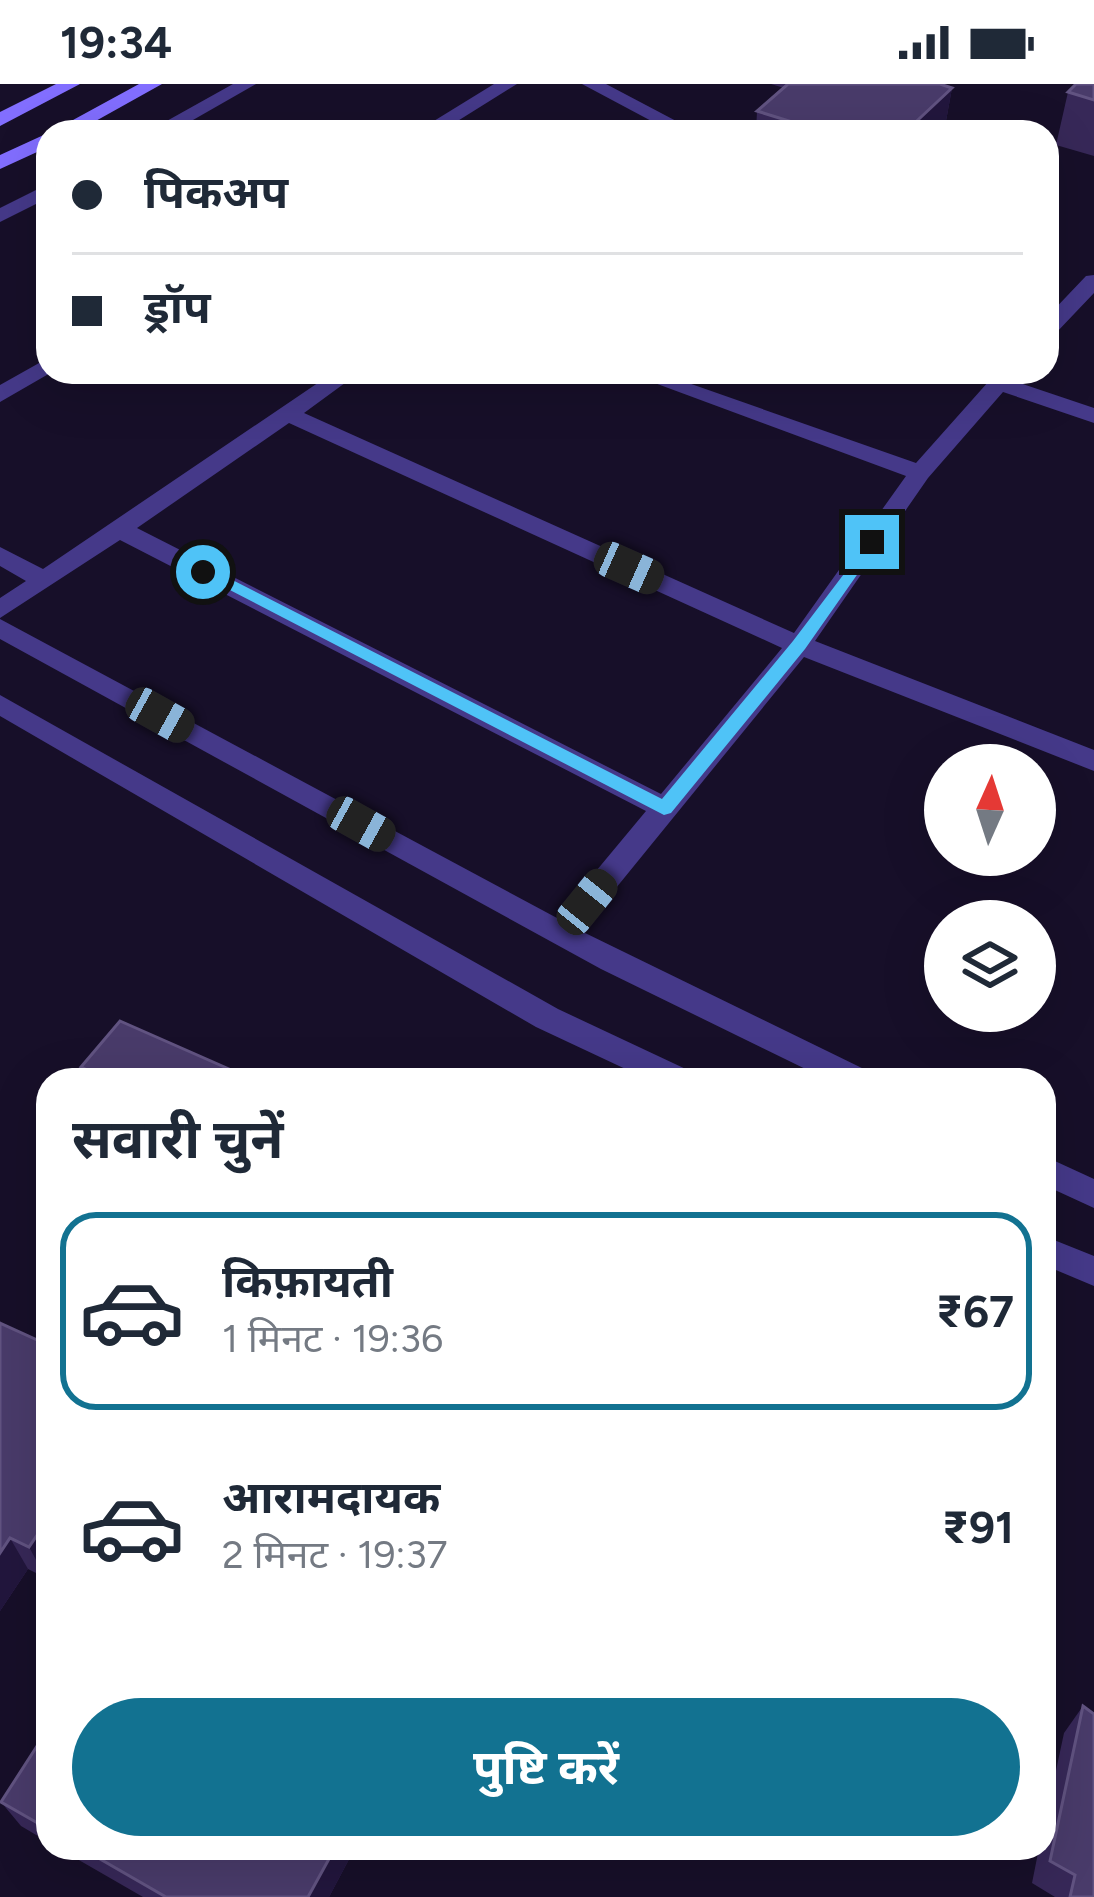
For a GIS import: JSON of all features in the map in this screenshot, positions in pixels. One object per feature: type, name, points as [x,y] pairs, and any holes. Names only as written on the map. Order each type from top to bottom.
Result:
[{"type":"main road","points":[[0,120],[71,84]]},
{"type":"main road","points":[[84,120],[153,84]]},
{"type":"main road","points":[[0,164],[36,145]]},
{"type":"street","points":[[180,120],[247,84]]},
{"type":"street","points":[[446,120],[508,84]]},
{"type":"street","points":[[591,84],[663,120]]},
{"type":"street","points":[[0,216],[36,196]]},
{"type":"street","points":[[1059,317],[1094,281]]},
{"type":"street","points":[[0,395],[36,372]]},
{"type":"street","points":[[0,610],[332,384]]},
{"type":"street","points":[[670,384],[920,473]]},
{"type":"street","points":[[561,934],[799,645],[920,473],[999,384]]},
{"type":"street","points":[[1018,384],[1094,416]]},
{"type":"street","points":[[288,414],[799,645],[1094,761]]},
{"type":"street","points":[[119,529],[664,808]]},
{"type":"street","points":[[0,555],[44,580]]},
{"type":"street","points":[[0,628],[561,934],[833,1068]]},
{"type":"street","points":[[0,704],[547,1018],[653,1068]]},
{"type":"street","points":[[1056,1176],[1094,1194]]},
{"type":"street","points":[[1056,1255],[1094,1271]]},
{"type":"building","points":[[788,84],[940,84],[952,88],[918,120],[786,120],[757,111]]},
{"type":"building","points":[[1076,84],[1094,84],[1094,100],[1068,92]]},
{"type":"building","points":[[120,1021],[227,1068],[83,1068]]},
{"type":"building","points":[[0,1323],[36,1340],[36,1537],[29,1547],[10,1538],[0,1553]]},
{"type":"building","points":[[1083,1706],[1094,1714],[1094,1897],[1070,1897],[1075,1875],[1050,1861],[1056,1860],[1056,1833]]},
{"type":"building","points":[[36,1748],[36,1822],[1,1802]]},
{"type":"building","points":[[102,1860],[328,1860],[308,1897],[166,1897]]},
{"type":"route","points":[[203,572],[664,808],[799,645],[872,542]]}]
